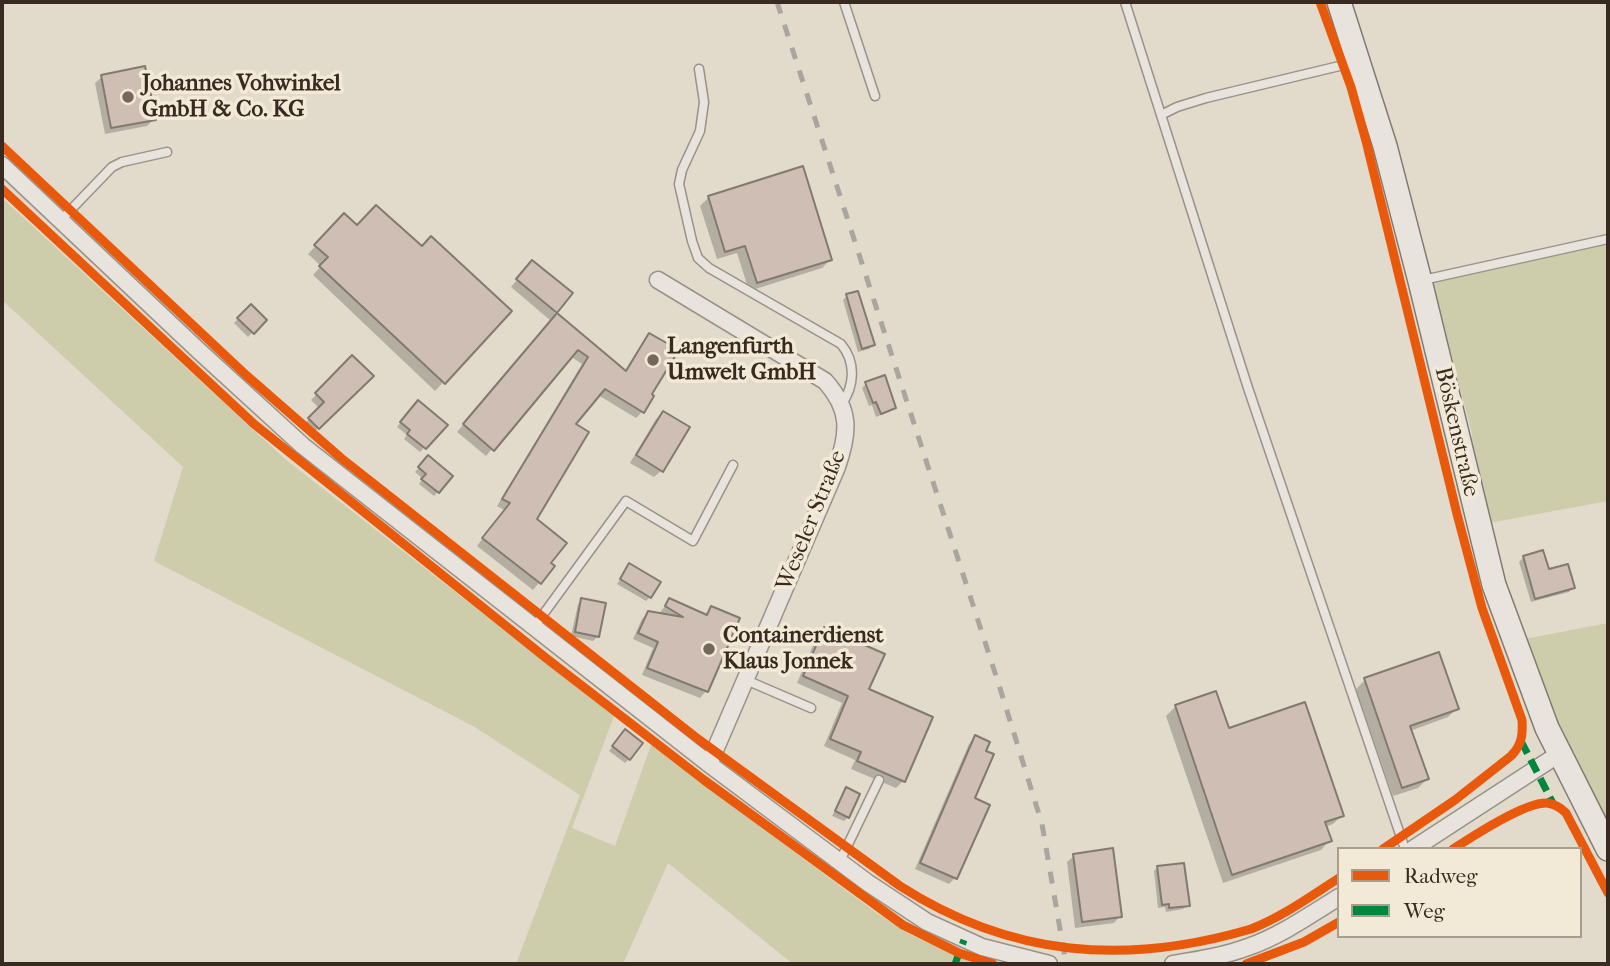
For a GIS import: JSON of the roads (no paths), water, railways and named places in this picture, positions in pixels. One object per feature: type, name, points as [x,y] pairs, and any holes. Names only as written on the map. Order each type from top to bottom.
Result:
[{"type":"main road","name":"Böskenstraße","points":[[1339,2],[1385,146],[1494,585],[1547,728],[1608,849]]},
{"type":"street","points":[[2,164],[303,446],[709,764],[902,907],[951,934],[1009,956],[1049,964]]},
{"type":"street","points":[[658,280],[825,381],[841,405]]},
{"type":"street","name":"Weseler Straße","points":[[709,764],[840,460],[846,436],[846,420],[841,405]]},
{"type":"street","points":[[1416,847],[1559,754]]},
{"type":"street","points":[[1173,964],[1250,946],[1277,934],[1337,898]]},
{"type":"lane","points":[[844,2],[875,96]]},
{"type":"lane","points":[[1125,2],[1248,388],[1404,847]]},
{"type":"lane","points":[[1161,115],[1177,107],[1206,99],[1359,62]]},
{"type":"lane","points":[[699,69],[704,102],[700,131],[682,170],[679,184],[698,257],[709,268],[841,344],[847,351],[852,373],[850,391],[841,405]]},
{"type":"lane","points":[[61,219],[112,167],[122,162],[167,152]]},
{"type":"lane","points":[[1420,281],[1608,239]]},
{"type":"lane","points":[[534,627],[626,501],[694,541],[733,465]]},
{"type":"lane","points":[[746,680],[811,709]]},
{"type":"lane","points":[[840,862],[879,780]]},
{"type":"railway","points":[[777,2],[1042,824],[1066,964]]},
{"type":"place","name":"Johannes Vohwinkel GmbH & Co. KG","points":[[128,97]]},
{"type":"place","name":"Langenfurth Umwelt GmbH","points":[[653,360]]},
{"type":"place","name":"Containerdienst Klaus Jonnek","points":[[709,649]]}]
